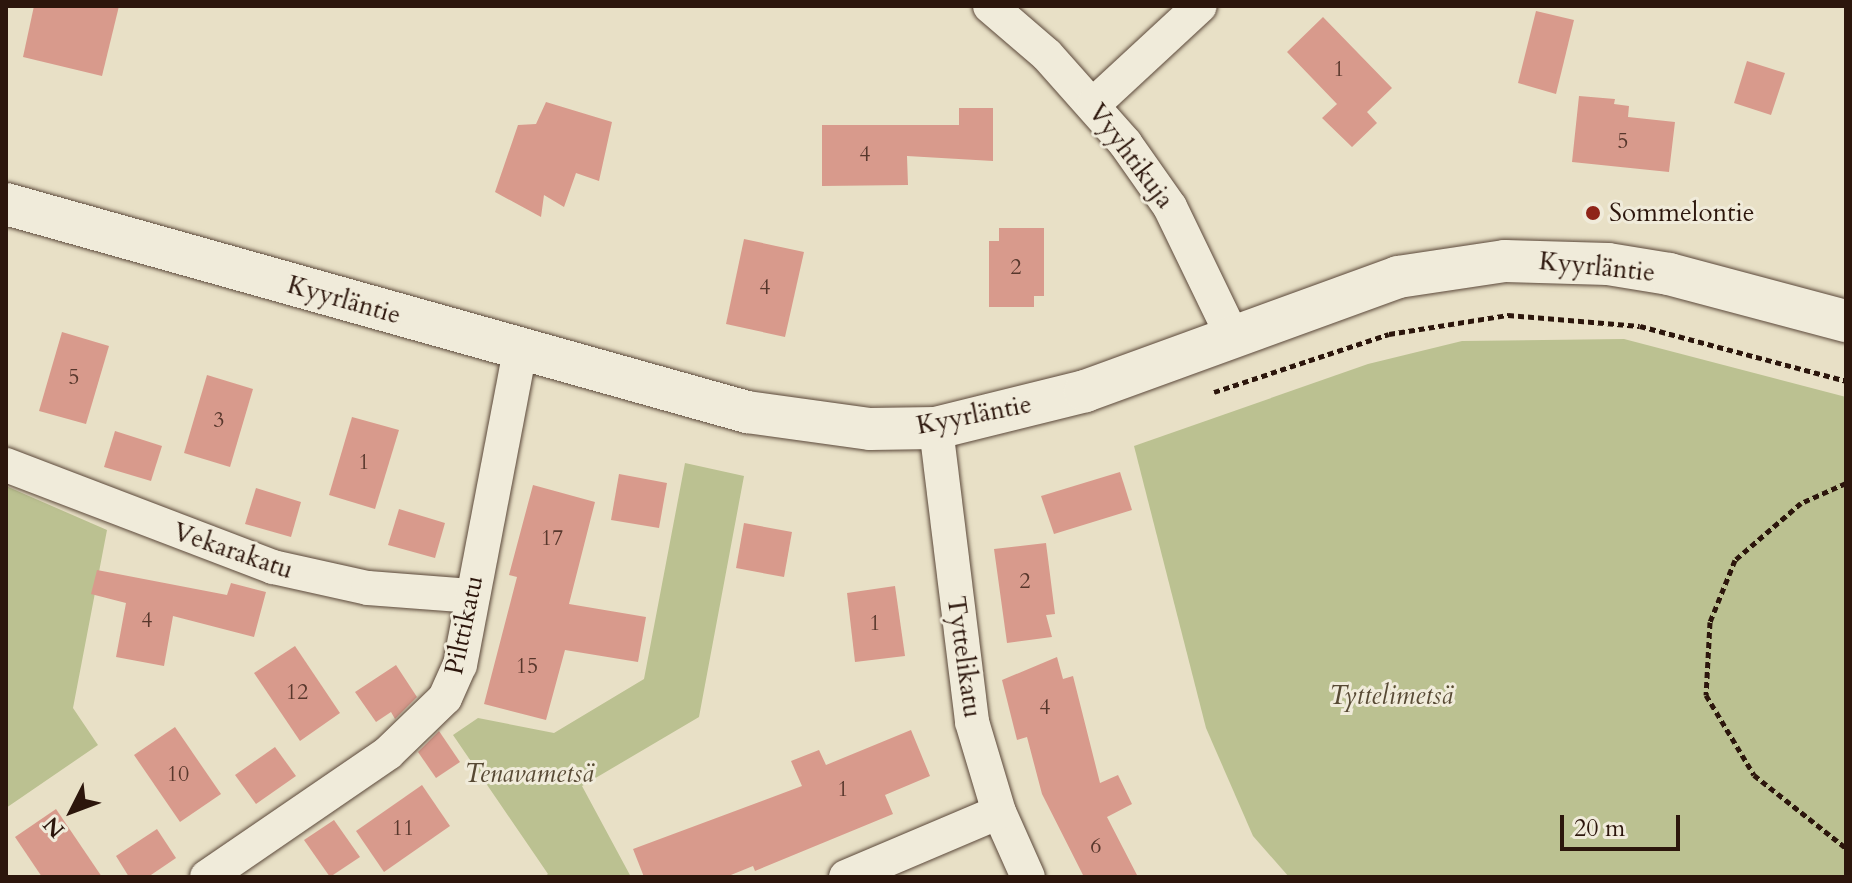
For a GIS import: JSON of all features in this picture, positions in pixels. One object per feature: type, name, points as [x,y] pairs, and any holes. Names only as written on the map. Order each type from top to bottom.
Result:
[{"type":"street","name":"Vyyhtikuja","points":[[990,6],[1094,104],[1170,207],[1232,335]]},
{"type":"street","points":[[1094,104],[1200,6]]},
{"type":"street","name":"Kyyrläntie","points":[[6,204],[520,351],[747,412],[870,429],[936,428],[1085,391],[1398,277],[1547,260],[1669,274],[1846,321]]},
{"type":"street","name":"Pilttikatu","points":[[207,877],[421,726],[455,681],[520,351]]},
{"type":"street","name":"Tyttelikatu","points":[[936,428],[972,722],[999,812],[1028,877]]},
{"type":"street","name":"Vekarakatu","points":[[6,465],[273,567],[368,588],[471,596]]},
{"type":"street","points":[[846,877],[999,812]]},
{"type":"path","points":[[1198,397],[1389,334],[1508,315],[1640,326],[1846,381]]},
{"type":"path","points":[[1846,483],[1801,503],[1735,560],[1710,622],[1706,695],[1754,775],[1846,848]]},
{"type":"green space","name":"Tyttelimetsä","points":[[1624,339],[1846,397],[1846,877],[1289,877],[1253,836],[1206,728],[1134,446],[1368,364],[1462,341]]},
{"type":"green space","name":"Tenavametsä","points":[[685,463],[744,476],[699,717],[582,786],[631,877],[544,877],[548,874],[453,735],[478,718],[554,733],[644,679]]},
{"type":"green space","points":[[6,486],[107,530],[73,708],[98,745],[6,808]]},
{"type":"building","points":[[34,6],[119,6],[102,76],[23,57]]},
{"type":"building","points":[[1536,11],[1574,20],[1556,94],[1518,83]]},
{"type":"building","points":[[1323,17],[1392,88],[1367,112],[1377,123],[1352,147],[1322,118],[1337,104],[1287,52]]},
{"type":"building","points":[[1747,61],[1785,73],[1771,115],[1734,103]]},
{"type":"building","points":[[1579,96],[1615,99],[1614,104],[1629,106],[1628,117],[1675,122],[1669,172],[1572,162]]},
{"type":"building","points":[[546,102],[612,122],[599,181],[576,173],[564,207],[544,195],[541,217],[495,192],[518,125],[536,124]]},
{"type":"building","points":[[959,108],[993,108],[993,161],[907,156],[908,185],[822,186],[822,125],[959,125]]},
{"type":"building","points":[[999,228],[1044,228],[1044,296],[1034,296],[1034,307],[989,307],[989,241],[999,241]]},
{"type":"building","points":[[744,239],[804,252],[785,337],[726,324]]},
{"type":"building","points":[[62,332],[109,346],[86,424],[39,411]]},
{"type":"building","points":[[207,375],[253,389],[230,467],[184,453]]},
{"type":"building","points":[[352,417],[399,430],[375,509],[329,495]]},
{"type":"building","points":[[115,431],[162,446],[151,481],[104,467]]},
{"type":"building","points":[[1120,472],[1132,510],[1054,534],[1041,496]]},
{"type":"building","points":[[619,474],[667,483],[659,528],[611,520]]},
{"type":"building","points":[[533,485],[595,502],[569,604],[646,617],[638,662],[565,650],[546,720],[484,704],[517,577],[509,575]]},
{"type":"building","points":[[256,488],[301,502],[291,537],[245,524]]},
{"type":"building","points":[[399,509],[445,523],[435,558],[388,545]]},
{"type":"building","points":[[744,523],[792,532],[784,577],[736,568]]},
{"type":"building","points":[[1046,543],[1055,614],[1046,615],[1052,637],[1007,643],[994,549]]},
{"type":"building","points":[[97,570],[227,595],[231,583],[266,592],[254,637],[173,616],[164,666],[116,657],[126,603],[91,594]]},
{"type":"building","points":[[895,586],[905,656],[855,662],[847,593]]},
{"type":"building","points":[[295,646],[340,713],[300,741],[254,673]]},
{"type":"building","points":[[1057,657],[1063,679],[1073,676],[1100,783],[1118,775],[1132,804],[1107,817],[1138,877],[1084,877],[1042,794],[1027,737],[1017,740],[1002,680]]},
{"type":"building","points":[[396,665],[417,697],[395,719],[391,712],[376,722],[355,692]]},
{"type":"building","points":[[175,727],[221,794],[180,822],[134,755]]},
{"type":"building","points":[[911,730],[930,776],[885,795],[893,814],[755,871],[753,866],[726,877],[644,877],[633,849],[802,786],[791,761],[819,750],[826,765]]},
{"type":"building","points":[[439,731],[460,762],[436,778],[418,752]]},
{"type":"building","points":[[275,747],[296,776],[256,804],[235,775]]},
{"type":"building","points":[[422,785],[450,826],[384,872],[356,831]]},
{"type":"building","points":[[56,809],[102,877],[42,877],[15,837]]},
{"type":"building","points":[[334,820],[360,857],[330,877],[304,840]]},
{"type":"building","points":[[157,829],[176,858],[148,877],[129,877],[116,856]]},
{"type":"place","name":"Sommelontie","points":[[1593,213]]}]
